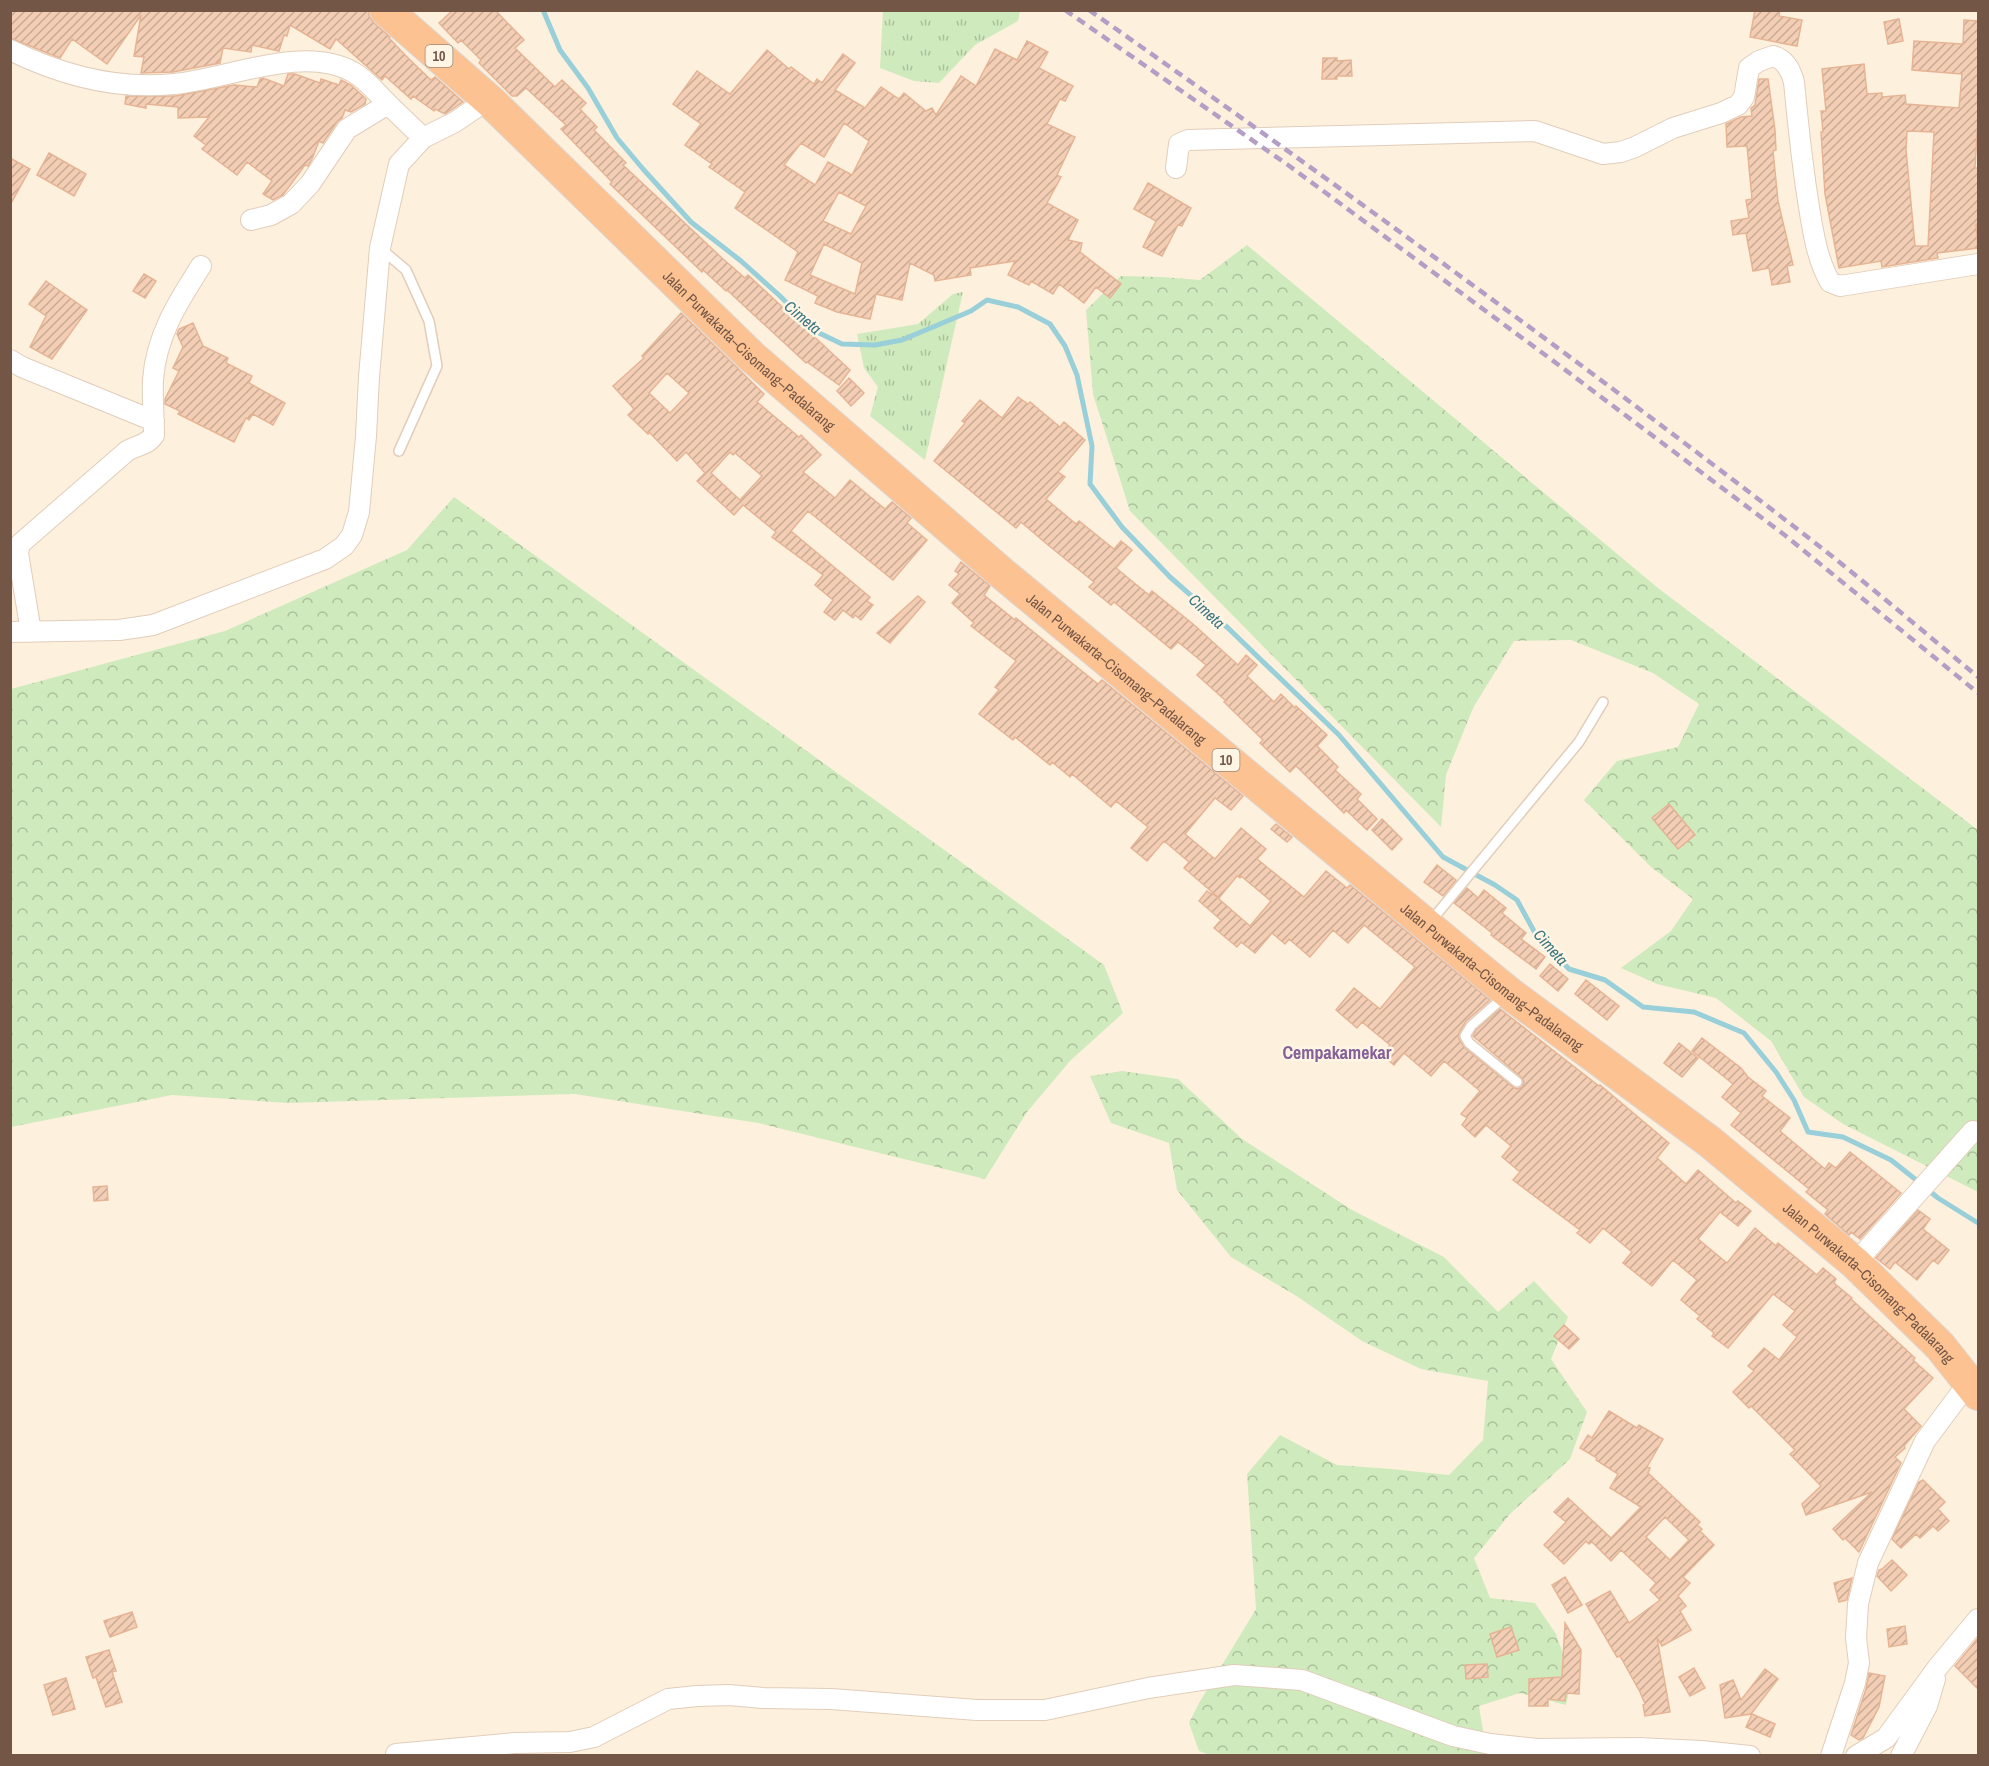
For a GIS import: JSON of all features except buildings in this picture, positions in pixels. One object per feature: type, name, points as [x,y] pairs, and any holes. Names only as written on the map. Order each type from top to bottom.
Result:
[{"type":"highway","name":"Jalan Purwakarta–Cisomang–Padalarang","points":[[386,10],[491,102],[751,356],[1004,575],[1509,993],[1710,1142],[1855,1263],[1940,1346],[1974,1388]]},
{"type":"street","points":[[10,50],[102,82],[140,86],[176,84],[286,63],[310,60],[325,62],[353,72],[366,81],[423,138]]},
{"type":"street","points":[[1176,168],[1179,144],[1188,140],[1535,131],[1603,154],[1621,152],[1658,137],[1673,128],[1721,113],[1738,105],[1744,97],[1749,68],[1773,56],[1783,61],[1794,82],[1803,171],[1812,230],[1823,269],[1830,282],[1840,286],[1978,264]]},
{"type":"street","points":[[10,632],[119,630],[153,625],[325,559],[344,546],[352,535],[359,512],[380,248],[399,164],[423,138],[455,122],[477,107],[491,102]]},
{"type":"street","points":[[251,220],[271,215],[291,204],[310,184],[347,129],[388,104]]},
{"type":"street","points":[[31,632],[18,553],[20,544],[127,451],[142,445],[154,435],[153,379],[156,355],[169,318],[201,266]]},
{"type":"street","points":[[10,360],[154,421]]},
{"type":"street","points":[[1855,1263],[1972,1131]]},
{"type":"street","points":[[1831,1755],[1855,1683],[1859,1663],[1858,1604],[1868,1563],[1925,1441],[1974,1388]]},
{"type":"street","points":[[1856,1755],[1886,1738],[1978,1618]]},
{"type":"street","points":[[1901,1755],[1927,1706],[1938,1668]]},
{"type":"street","points":[[396,1754],[515,1743],[570,1742],[594,1737],[668,1700],[697,1696],[831,1699],[977,1710],[1045,1710],[1148,1688],[1234,1675],[1302,1680],[1453,1736],[1490,1744],[1537,1749],[1648,1749],[1750,1755]]},
{"type":"lane","points":[[380,248],[406,270],[429,321],[437,366],[399,451]]},
{"type":"lane","points":[[1427,925],[1579,742],[1603,702]]},
{"type":"lane","points":[[1509,993],[1471,1026],[1465,1036],[1469,1042],[1517,1082]]},
{"type":"green space","points":[[883,10],[1020,11],[1018,21],[975,45],[939,83],[914,81],[880,68]]},
{"type":"green space","points":[[1247,245],[1658,588],[1978,830],[1978,1192],[1843,1124],[1804,1097],[1771,1041],[1716,998],[1657,984],[1621,968],[1671,931],[1693,899],[1651,867],[1584,800],[1617,761],[1678,747],[1699,704],[1653,673],[1571,640],[1514,641],[1473,708],[1446,775],[1441,827],[1130,511],[1093,394],[1086,310],[1121,276],[1200,280]]},
{"type":"green space","points":[[963,292],[925,460],[870,416],[878,387],[864,368],[857,334],[918,324],[953,294]]},
{"type":"green space","points":[[454,497],[1104,965],[1123,1013],[1070,1061],[1027,1112],[985,1179],[758,1123],[575,1094],[288,1103],[172,1095],[11,1127],[11,689],[225,631],[407,550]]},
{"type":"green space","points":[[1122,1071],[1178,1079],[1242,1139],[1352,1210],[1444,1257],[1498,1312],[1534,1281],[1568,1317],[1551,1359],[1587,1412],[1570,1459],[1510,1514],[1474,1558],[1490,1598],[1535,1603],[1556,1634],[1572,1679],[1566,1705],[1520,1693],[1479,1706],[1487,1755],[1213,1756],[1199,1751],[1189,1723],[1256,1609],[1247,1474],[1280,1435],[1337,1465],[1449,1475],[1483,1440],[1488,1381],[1421,1369],[1362,1341],[1298,1297],[1231,1257],[1177,1190],[1169,1143],[1111,1123],[1090,1076]]},
{"type":"waterway","name":"Cimeta","points":[[543,10],[560,50],[588,88],[617,138],[643,169],[691,222],[741,261],[815,331],[842,344],[875,345],[902,340],[971,311],[987,300],[1018,307],[1050,324],[1065,346],[1077,375],[1092,446],[1090,484],[1122,527],[1170,577],[1228,628],[1339,735],[1443,857],[1495,885],[1517,900],[1535,933],[1569,969],[1605,980],[1643,1007],[1694,1012],[1744,1033],[1776,1072],[1794,1100],[1808,1132],[1843,1137],[1891,1160],[1920,1183]]},
{"type":"waterway","name":"Cimeta","points":[[1927,1189],[1978,1223]]},
{"type":"railway","points":[[1065,10],[1288,165],[1552,360],[1786,536],[1978,693]]},
{"type":"railway","points":[[1089,10],[1267,136],[1619,393],[1816,544],[1978,677]]},
{"type":"district","name":"Cempakamekar","points":[[1337,1052]]}]
